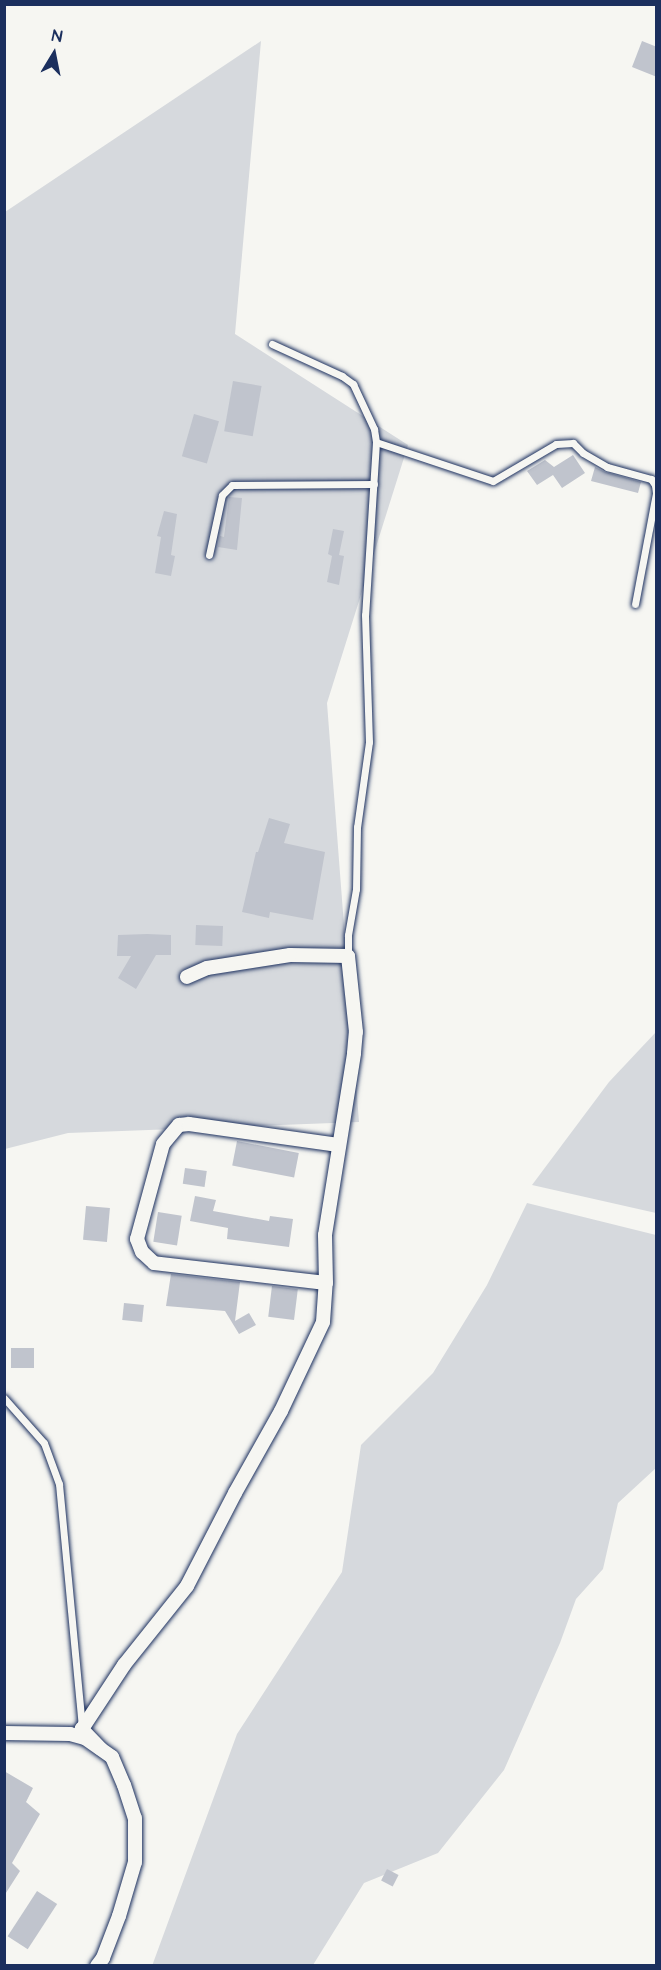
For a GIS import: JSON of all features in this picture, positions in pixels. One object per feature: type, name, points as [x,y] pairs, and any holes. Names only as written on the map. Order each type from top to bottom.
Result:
[{"type":"street","points":[[101,1749],[82,1728],[124,1665],[187,1586],[311,1351],[323,1322],[326,1283],[325,1234],[356,1032],[348,956],[290,956],[207,968],[187,977]]},
{"type":"street","points":[[326,1283],[154,1263],[141,1252],[137,1239],[163,1144],[179,1125],[189,1124],[339,1145]]},
{"type":"street","points":[[4,1733],[70,1734],[85,1738],[112,1757],[135,1818],[135,1862],[119,1916],[103,1958],[96,1965]]},
{"type":"lane","points":[[272,344],[342,376],[353,384],[374,429],[376,442],[365,615],[369,742],[357,827],[356,889],[348,935],[348,956]]},
{"type":"lane","points":[[376,442],[493,481],[556,444],[573,443],[583,453],[607,467],[651,479],[656,485],[656,493],[635,604]]},
{"type":"lane","points":[[209,555],[222,495],[232,485],[374,484]]},
{"type":"lane","points":[[4,1398],[44,1443],[59,1485],[82,1728]]},
{"type":"shaded area","points":[[261,41],[235,334],[408,445],[327,703],[359,1122],[68,1133],[5,1149],[5,212]]},
{"type":"shaded area","points":[[656,1032],[656,1213],[532,1185],[609,1082]]},
{"type":"shaded area","points":[[527,1203],[656,1235],[656,1468],[618,1503],[603,1569],[576,1599],[560,1643],[504,1770],[438,1853],[364,1883],[313,1965],[152,1966],[237,1734],[342,1572],[361,1445],[433,1373],[487,1285]]},
{"type":"building","points":[[642,41],[657,47],[657,77],[632,67]]},
{"type":"building","points":[[233,381],[262,386],[253,436],[224,431]]},
{"type":"building","points":[[194,414],[219,421],[207,463],[182,456]]},
{"type":"building","points":[[573,455],[585,473],[562,488],[553,475],[537,485],[527,471],[545,460],[554,467]]},
{"type":"building","points":[[595,467],[641,482],[638,493],[591,481]]},
{"type":"building","points":[[229,497],[242,498],[237,550],[218,547],[220,536],[224,537]]},
{"type":"building","points":[[164,511],[177,514],[171,555],[175,556],[171,576],[155,573],[161,537],[157,536]]},
{"type":"building","points":[[333,529],[344,531],[339,555],[344,556],[339,585],[327,582],[332,556],[328,554]]},
{"type":"building","points":[[269,818],[290,824],[284,843],[325,852],[313,920],[270,912],[269,918],[242,912],[256,852],[258,852]]},
{"type":"building","points":[[196,925],[223,926],[222,946],[195,945]]},
{"type":"building","points":[[118,935],[171,935],[171,955],[156,955],[136,989],[118,978],[131,956],[117,956]]},
{"type":"building","points":[[237,1141],[299,1153],[294,1178],[232,1166]]},
{"type":"building","points":[[185,1168],[207,1171],[205,1187],[183,1184]]},
{"type":"building","points":[[195,1196],[216,1200],[213,1211],[269,1221],[270,1216],[293,1219],[289,1247],[227,1239],[228,1228],[190,1221]]},
{"type":"building","points":[[86,1206],[110,1208],[107,1242],[83,1240]]},
{"type":"building","points":[[158,1212],[182,1216],[177,1245],[153,1242]]},
{"type":"building","points":[[171,1274],[240,1282],[235,1321],[249,1313],[256,1325],[239,1334],[225,1311],[166,1306]]},
{"type":"building","points":[[272,1286],[298,1289],[294,1320],[268,1317]]},
{"type":"building","points":[[124,1303],[144,1305],[142,1322],[122,1320]]},
{"type":"building","points":[[11,1348],[34,1348],[34,1368],[11,1368]]},
{"type":"building","points":[[4,1771],[33,1788],[26,1802],[40,1814],[12,1863],[20,1871],[4,1896]]},
{"type":"building","points":[[387,1869],[399,1875],[393,1886],[381,1881]]},
{"type":"building","points":[[37,1891],[57,1904],[28,1949],[8,1936]]}]
